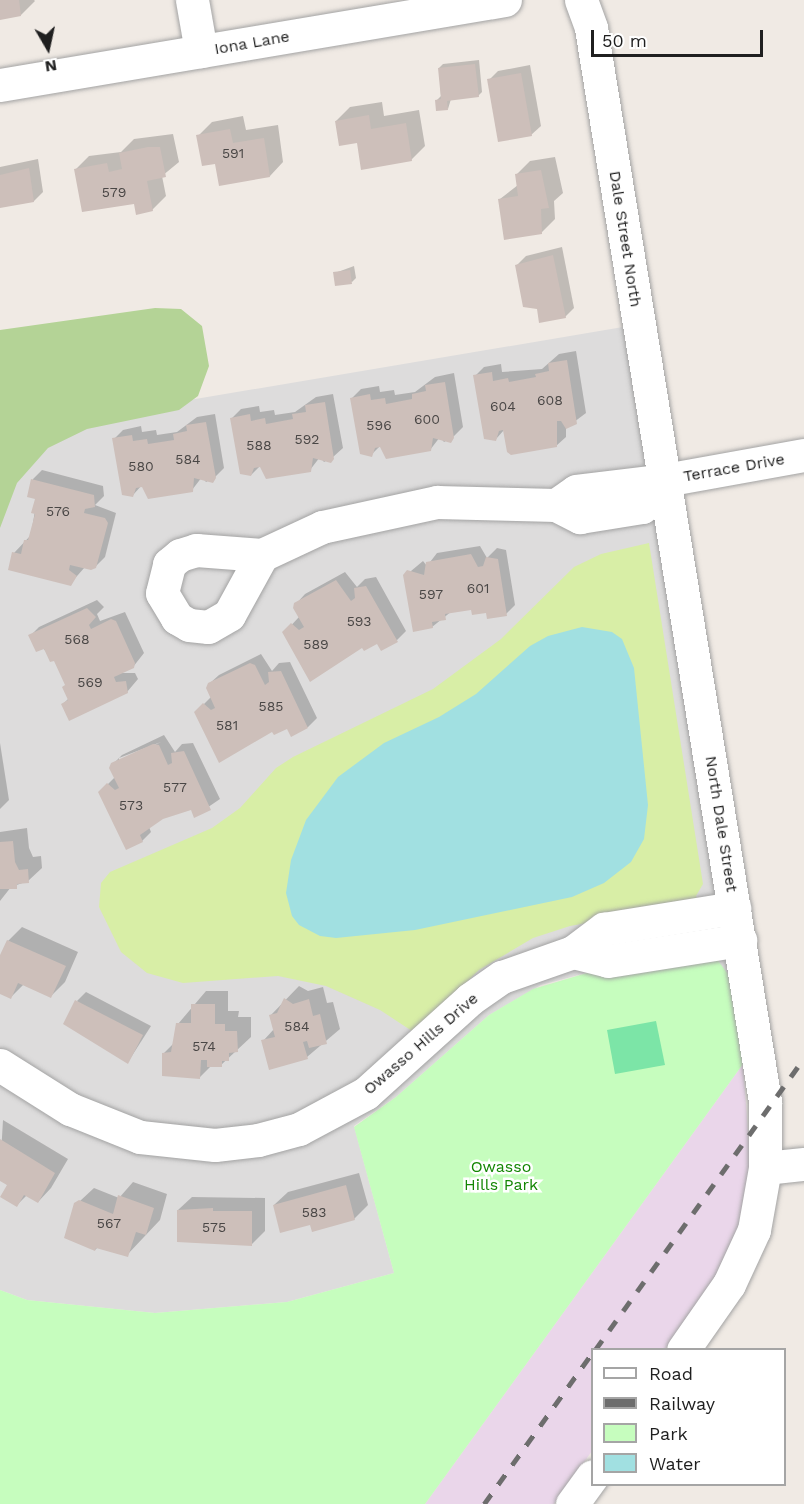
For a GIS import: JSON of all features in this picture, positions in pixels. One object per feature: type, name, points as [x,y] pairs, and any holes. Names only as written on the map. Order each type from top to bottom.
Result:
[{"type":"street","points":[[192,0],[201,51]]},
{"type":"street","name":"Iona Lane","points":[[0,85],[505,0]]},
{"type":"street","name":"Dale Street North","points":[[581,0],[591,28],[665,480]]},
{"type":"street","name":"Terrace Drive","points":[[665,480],[804,455]]},
{"type":"street","points":[[262,555],[322,527],[427,503],[457,500],[556,505],[580,517],[642,507],[665,480]]},
{"type":"street","name":"North Dale Street","points":[[665,480],[765,1101],[765,1168],[758,1216],[747,1251],[729,1284],[684,1348]]},
{"type":"street","name":"Owasso Hills Drive","points":[[0,1065],[70,1109],[140,1137],[215,1145],[258,1140],[299,1129],[334,1113],[366,1093],[470,999],[502,977],[573,952],[604,929],[734,908]]},
{"type":"street","points":[[573,952],[608,961],[740,940]]},
{"type":"street","points":[[765,1168],[804,1164]]},
{"type":"street","points":[[572,1504],[591,1477]]},
{"type":"shaded area","points":[[623,327],[730,981],[590,972],[541,985],[489,1015],[396,1097],[354,1126],[394,1273],[287,1302],[155,1313],[27,1300],[0,1290],[0,432]]},
{"type":"shaded area","points":[[743,1064],[750,1157],[744,1216],[713,1283],[666,1348],[591,1348],[591,1452],[554,1504],[425,1504]]},
{"type":"green space","points":[[155,308],[181,309],[202,326],[209,366],[198,396],[179,410],[87,429],[48,448],[17,483],[0,528],[0,330]]},
{"type":"green space","points":[[649,543],[703,884],[696,896],[700,903],[570,926],[533,938],[479,970],[415,1033],[380,1010],[326,986],[278,976],[183,983],[147,973],[121,952],[99,907],[101,883],[110,872],[212,828],[240,808],[276,768],[293,757],[433,689],[501,639],[574,567],[601,554]]},
{"type":"green space","name":"Owasso Hills Park","points":[[716,958],[728,974],[743,1064],[425,1504],[0,1504],[0,1290],[27,1300],[155,1313],[287,1302],[394,1273],[354,1127],[396,1097],[489,1015],[533,989],[590,972]]},
{"type":"green space","points":[[656,1021],[665,1065],[615,1074],[607,1030]]},
{"type":"water","points":[[582,627],[612,632],[622,639],[634,668],[648,805],[644,839],[631,862],[604,883],[572,897],[415,930],[336,938],[320,936],[299,925],[292,916],[286,893],[291,860],[306,820],[338,777],[384,743],[439,717],[476,694],[530,646],[548,636]]},
{"type":"building","points":[[0,0],[19,0],[21,16],[0,20]]},
{"type":"building","points":[[475,64],[479,97],[447,101],[448,110],[436,111],[435,100],[441,99],[438,68]]},
{"type":"building","points":[[521,73],[532,136],[498,142],[487,79]]},
{"type":"building","points":[[369,115],[371,129],[406,123],[412,161],[361,170],[357,143],[339,146],[335,121]]},
{"type":"building","points":[[230,129],[233,143],[264,138],[270,177],[219,186],[215,164],[202,166],[196,135]]},
{"type":"building","points":[[160,147],[166,177],[147,181],[153,211],[136,215],[134,204],[82,212],[74,169],[107,163],[109,172],[122,169],[119,153]]},
{"type":"building","points":[[29,168],[34,202],[0,208],[0,175]]},
{"type":"building","points":[[541,170],[549,208],[541,209],[542,234],[504,240],[498,199],[518,196],[515,174]]},
{"type":"building","points":[[553,255],[566,318],[539,323],[537,309],[523,307],[515,265]]},
{"type":"building","points":[[350,270],[352,284],[335,286],[333,272]]},
{"type":"building","points":[[567,360],[577,424],[566,429],[561,421],[557,421],[557,447],[511,455],[507,452],[503,430],[499,431],[496,441],[484,439],[473,375],[492,372],[493,381],[508,378],[509,382],[536,377],[535,374],[549,371],[548,363]]},
{"type":"building","points":[[445,382],[454,438],[451,443],[433,438],[431,451],[386,459],[380,447],[375,448],[372,457],[360,454],[350,398],[370,394],[371,400],[385,398],[386,404],[412,399],[412,394],[426,391],[425,385]]},
{"type":"building","points":[[325,402],[334,459],[331,463],[313,458],[311,472],[266,479],[260,467],[254,468],[251,476],[240,474],[230,418],[250,414],[251,421],[265,418],[266,424],[293,419],[292,414],[306,412],[305,405]]},
{"type":"building","points":[[206,422],[216,478],[213,483],[194,478],[193,492],[148,499],[142,487],[136,488],[133,497],[122,495],[112,438],[132,435],[133,441],[147,439],[148,444],[174,440],[173,434],[187,431],[186,425]]},
{"type":"building","points":[[31,479],[94,495],[95,507],[85,509],[84,513],[105,518],[108,523],[96,568],[91,570],[70,565],[69,570],[77,576],[71,586],[8,570],[12,552],[21,554],[24,540],[28,540],[35,514],[31,513],[35,499],[27,497]]},
{"type":"building","points":[[471,554],[478,567],[483,566],[486,557],[498,559],[507,616],[487,619],[486,613],[472,615],[471,610],[445,614],[446,620],[432,622],[433,628],[413,632],[403,575],[407,570],[424,575],[426,562]]},
{"type":"building","points":[[336,580],[351,601],[355,598],[354,588],[366,586],[398,642],[381,651],[377,644],[364,651],[362,648],[310,682],[282,632],[291,623],[299,630],[304,627],[293,608],[294,603]]},
{"type":"building","points":[[87,608],[96,617],[89,625],[91,629],[111,619],[116,621],[135,663],[134,668],[114,677],[116,682],[126,681],[128,693],[69,721],[61,704],[68,700],[62,687],[65,685],[54,661],[50,662],[44,649],[36,652],[28,635]]},
{"type":"building","points":[[250,663],[255,665],[265,685],[269,682],[268,672],[281,671],[308,728],[291,737],[287,729],[274,735],[272,732],[219,763],[194,712],[203,703],[211,710],[215,708],[206,688],[208,683]]},
{"type":"building","points":[[153,744],[159,745],[168,765],[172,763],[171,753],[184,751],[211,810],[194,818],[191,810],[163,819],[140,835],[143,842],[126,850],[98,792],[107,783],[115,790],[119,788],[109,768],[111,763]]},
{"type":"building","points":[[13,841],[15,862],[19,870],[28,869],[29,883],[17,884],[17,889],[0,889],[0,842]]},
{"type":"building","points":[[7,940],[66,966],[51,998],[18,983],[11,999],[0,994],[0,955]]},
{"type":"building","points":[[284,998],[293,1004],[309,999],[313,1016],[320,1014],[327,1044],[309,1048],[307,1041],[303,1042],[308,1059],[269,1070],[261,1040],[275,1037],[269,1015],[277,1013]]},
{"type":"building","points":[[75,1000],[143,1035],[128,1064],[63,1024]]},
{"type":"building","points":[[191,1004],[215,1004],[215,1024],[225,1024],[225,1031],[237,1031],[238,1052],[229,1053],[229,1061],[222,1061],[222,1067],[207,1067],[207,1060],[201,1060],[200,1079],[162,1076],[162,1053],[171,1052],[176,1023],[191,1023]]},
{"type":"building","points":[[0,1139],[55,1173],[38,1203],[24,1195],[17,1207],[0,1197],[7,1185],[0,1181]]},
{"type":"building","points":[[346,1185],[355,1220],[312,1232],[310,1225],[280,1233],[273,1205]]},
{"type":"building","points":[[118,1195],[154,1208],[146,1235],[136,1232],[128,1257],[96,1248],[95,1251],[64,1238],[74,1203],[79,1200],[113,1214]]},
{"type":"building","points":[[213,1208],[213,1211],[252,1211],[252,1246],[177,1242],[177,1210]]},
{"type":"railway","points":[[596,1348],[804,1058]]},
{"type":"railway","points":[[484,1504],[591,1354]]}]
